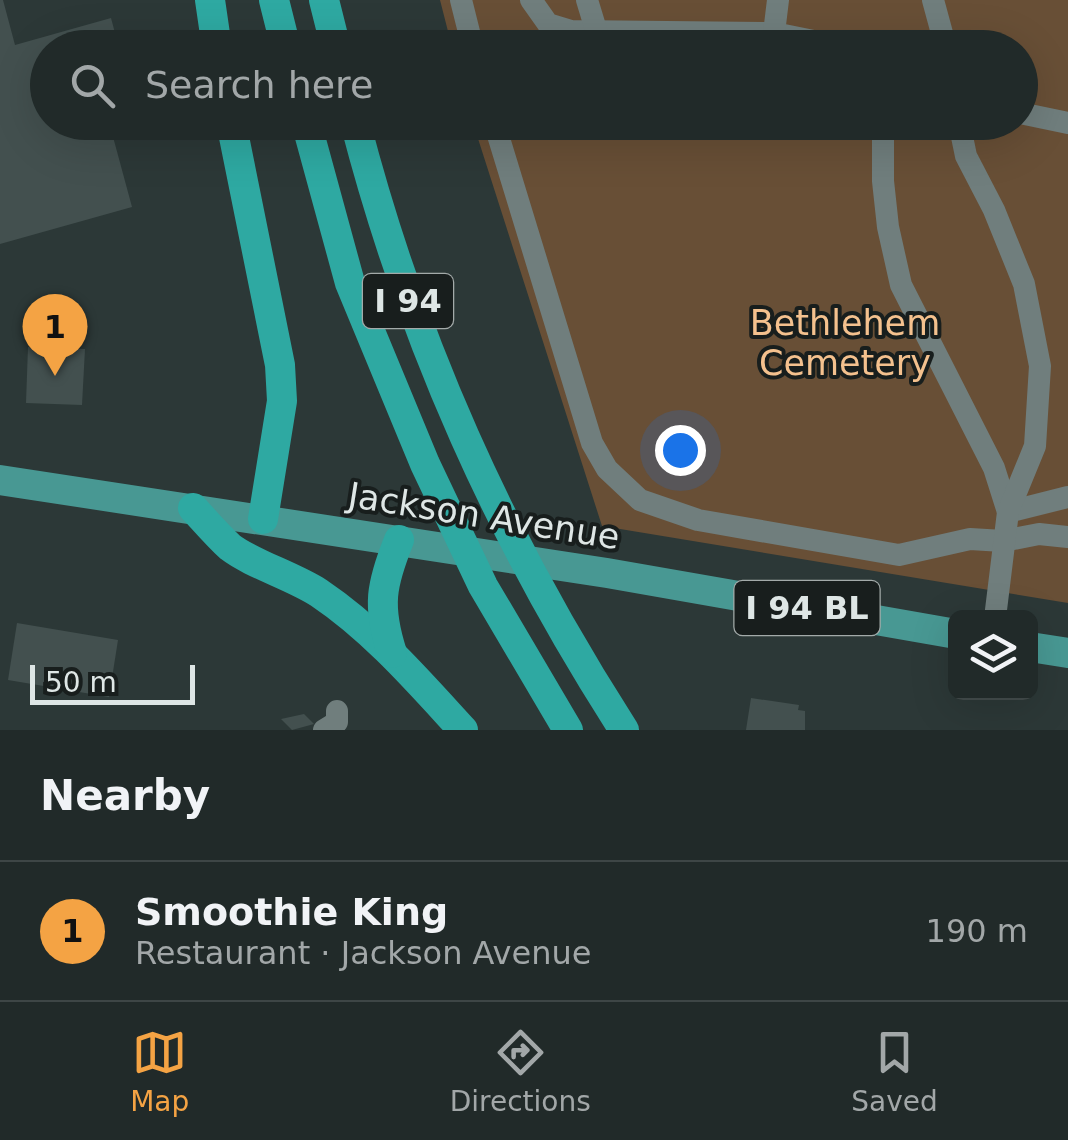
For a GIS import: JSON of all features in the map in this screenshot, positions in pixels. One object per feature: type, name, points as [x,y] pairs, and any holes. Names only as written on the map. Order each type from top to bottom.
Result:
[{"type":"highway","points":[[210,0],[215,30]]},
{"type":"highway","points":[[274,0],[282,30]]},
{"type":"highway","points":[[324,0],[332,30]]},
{"type":"highway","points":[[235,140],[280,365],[282,401],[262,519]]},
{"type":"highway","name":"I 94","points":[[311,140],[350,283],[425,464],[508,631],[568,730]]},
{"type":"highway","name":"I 94","points":[[360,140],[413,317],[480,473],[566,641],[624,730]]},
{"type":"highway","points":[[193,508],[233,549],[286,573],[320,594],[392,653],[463,730]]},
{"type":"highway","points":[[392,653],[383,626],[381,602],[384,579],[399,540]]},
{"type":"main road","name":"Jackson Avenue","points":[[0,480],[399,540],[948,633]]},
{"type":"main road","points":[[1038,647],[1068,653]]},
{"type":"lane","points":[[461,0],[468,30]]},
{"type":"lane","points":[[530,0],[548,24],[568,30]]},
{"type":"lane","points":[[587,0],[596,30]]},
{"type":"lane","points":[[774,30],[778,0]]},
{"type":"lane","points":[[933,0],[941,30]]},
{"type":"lane","points":[[1038,116],[1068,122]]},
{"type":"lane","points":[[500,140],[592,442],[607,470],[640,500],[698,520],[899,554],[970,539],[1003,541],[1038,534],[1068,536]]},
{"type":"lane","points":[[883,140],[884,196],[901,285],[994,468],[1008,512]]},
{"type":"lane","points":[[963,140],[966,156],[994,210],[1024,284],[1040,366],[1035,446],[1008,512],[996,610]]},
{"type":"lane","points":[[1008,512],[1068,497]]},
{"type":"green space","name":"Bethlehem Cemetery","points":[[440,0],[1068,0],[1068,603],[602,526],[478,140],[1038,140],[1038,30],[448,30]]},
{"type":"building","points":[[3,0],[15,45],[30,41],[30,140],[114,140],[132,207],[0,244]]},
{"type":"building","points":[[111,18],[114,30],[68,30]]},
{"type":"building","points":[[28,347],[85,349],[82,405],[26,403]]},
{"type":"building","points":[[17,623],[118,640],[109,697],[8,680]]},
{"type":"building","points":[[751,698],[799,705],[798,710],[805,711],[805,730],[746,730]]},
{"type":"building","points":[[304,714],[314,724],[292,730],[281,719]]},
{"type":"place","name":"Smoothie King","points":[[55,376]]}]
